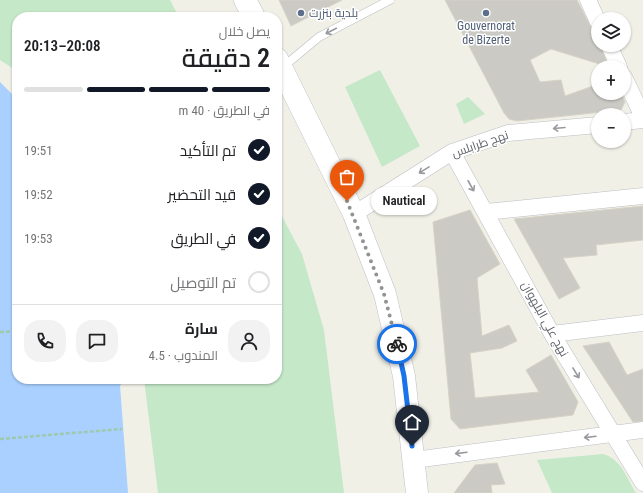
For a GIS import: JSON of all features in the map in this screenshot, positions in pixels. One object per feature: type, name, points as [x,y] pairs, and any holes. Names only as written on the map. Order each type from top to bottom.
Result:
[{"type":"main road","points":[[245,0],[251,12]]},
{"type":"main road","points":[[282,70],[354,214],[384,294],[395,332],[404,376],[417,493]]},
{"type":"street","points":[[588,0],[593,12]]},
{"type":"street","points":[[631,92],[643,117]]},
{"type":"street","points":[[631,121],[643,120]]},
{"type":"street","name":"نهج طرابلس","points":[[354,214],[452,152],[508,133],[591,126]]},
{"type":"street","name":"نهج علي البلهوان","points":[[452,152],[552,334],[643,483]]},
{"type":"street","points":[[486,212],[643,196]]},
{"type":"street","points":[[552,334],[643,323]]},
{"type":"street","points":[[414,460],[643,430]]},
{"type":"lane","points":[[282,62],[318,37],[390,0]]},
{"type":"path","points":[[0,332],[12,331]]},
{"type":"path","points":[[0,440],[122,429]]},
{"type":"green space","points":[[0,0],[170,0],[176,12],[12,12],[12,68],[0,60]]},
{"type":"green space","points":[[380,70],[420,146],[382,167],[345,87]]},
{"type":"green space","points":[[468,97],[485,114],[464,124],[456,104]]},
{"type":"green space","points":[[282,216],[302,254],[324,330],[344,493],[158,493],[145,384],[282,384]]},
{"type":"green space","points":[[603,454],[609,456],[619,465],[636,493],[552,493],[537,460]]},
{"type":"water","points":[[0,82],[12,94],[12,384],[122,384],[120,385],[128,493],[0,493]]},
{"type":"building","name":"بلدية بنزرت","points":[[279,0],[342,0],[291,26]]},
{"type":"building","points":[[445,0],[577,0],[591,27],[591,52],[603,52],[606,60],[591,60],[591,61],[551,49],[530,60],[540,82],[561,80],[565,96],[591,87],[591,100],[624,100],[625,102],[622,108],[591,108],[591,113],[517,121],[509,119],[504,113]]},
{"type":"building","points":[[643,206],[643,240],[596,245],[597,255],[563,258],[580,288],[559,299],[514,219]]},
{"type":"building","points":[[470,210],[500,264],[477,278],[482,336],[509,325],[517,341],[502,348],[470,353],[475,398],[539,392],[526,370],[551,355],[578,402],[573,415],[460,429],[451,419],[433,222]]},
{"type":"building","points":[[609,342],[627,375],[643,369],[643,421],[633,422],[583,346]]},
{"type":"building","points":[[497,463],[505,484],[491,485],[492,493],[454,493],[475,465]]},
{"type":"way so far","points":[[347,201],[354,214],[384,294],[397,344]]},
{"type":"place","name":"بلدية بنزرت","points":[[301,13]]},
{"type":"place","name":"Gouvernorat de Bizerte","points":[[486,13]]},
{"type":"place","name":"Nautical","points":[[347,201]]},
{"type":"route","points":[[397,344],[404,376],[412,446]]}]
